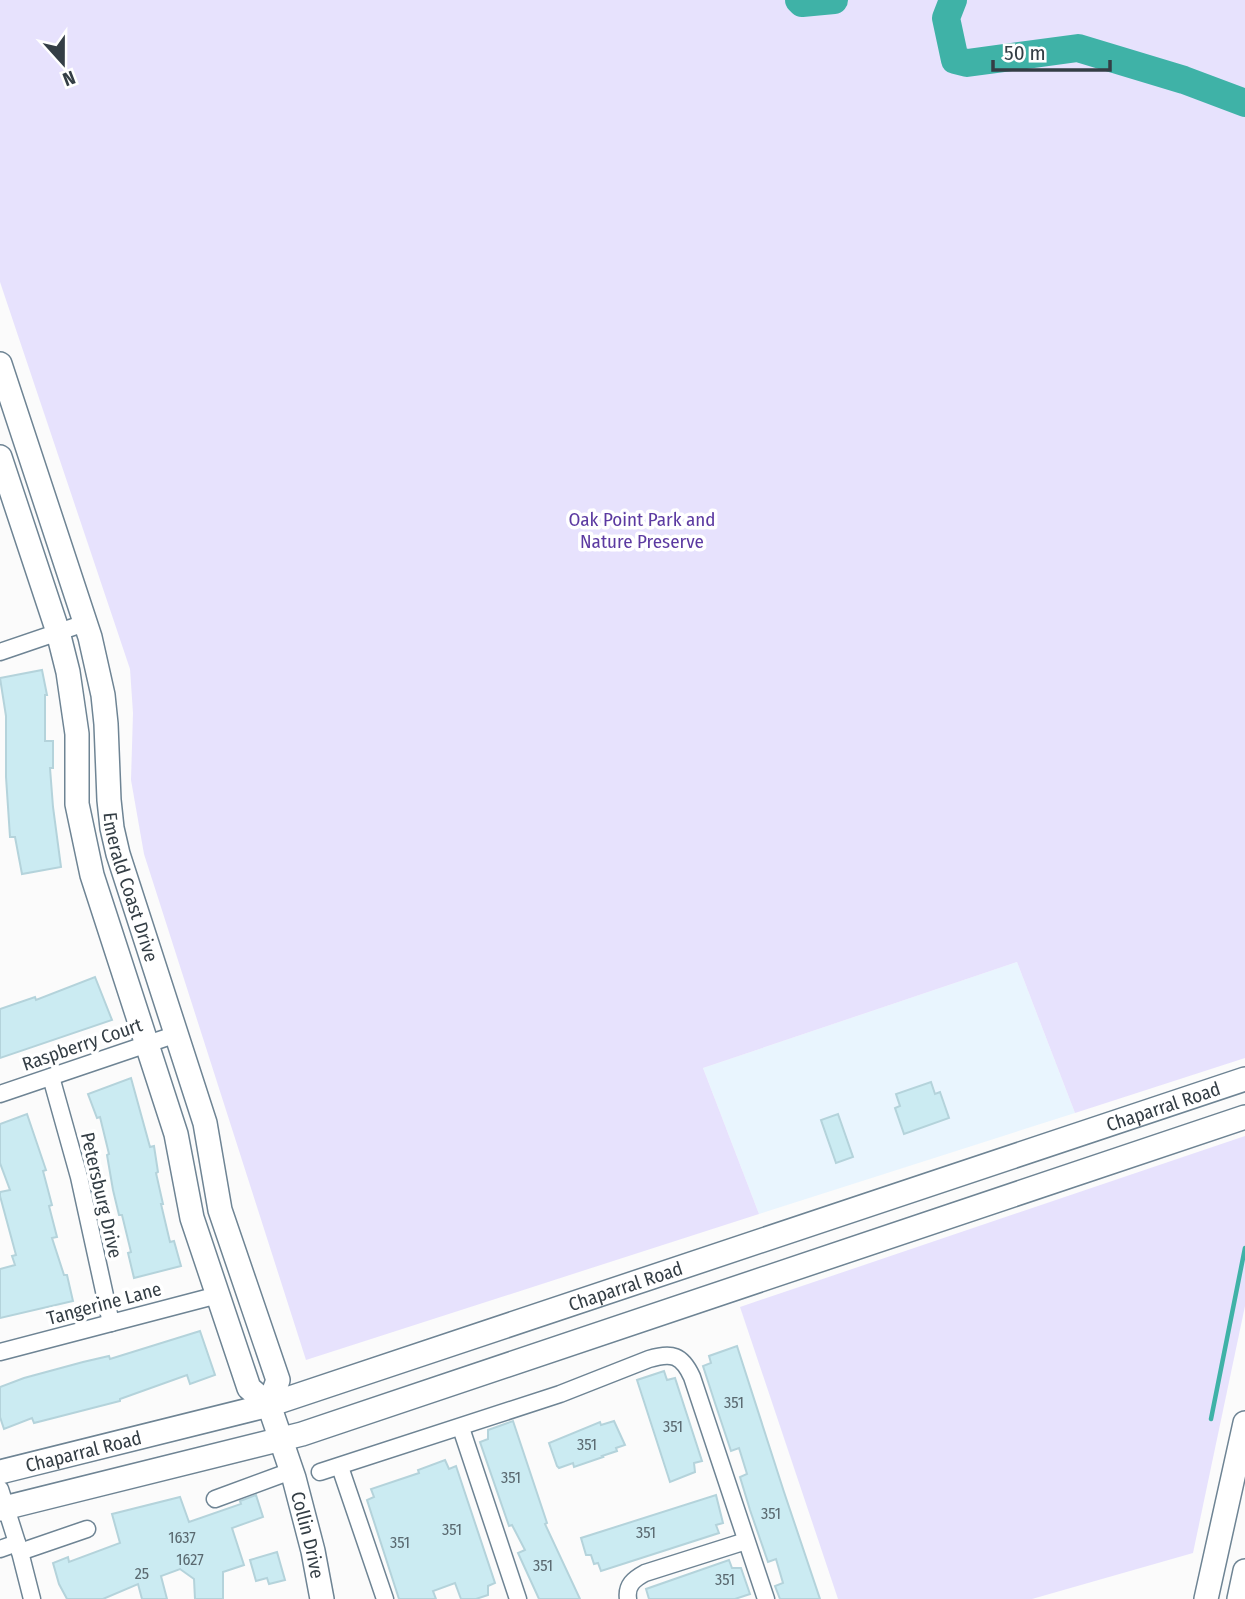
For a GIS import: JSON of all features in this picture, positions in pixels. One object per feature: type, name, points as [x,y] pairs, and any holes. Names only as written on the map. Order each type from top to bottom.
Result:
[{"type":"main road","name":"Emerald Coast Drive","points":[[0,364],[85,623],[103,695],[112,828],[205,1123],[220,1210],[278,1380],[269,1405]]},
{"type":"main road","name":"Emerald Coast Drive","points":[[0,457],[58,632],[68,672],[77,734],[77,804],[92,875],[176,1134],[192,1218],[249,1388],[269,1405],[281,1440]]},
{"type":"main road","name":"Chaparral Road","points":[[0,1472],[269,1405],[1245,1079]]},
{"type":"main road","name":"Chaparral Road","points":[[2,1502],[281,1440],[1245,1117]]},
{"type":"main road","points":[[885,1199],[895,1234]]},
{"type":"main road","points":[[547,1312],[560,1347]]},
{"type":"main road","points":[[1206,1599],[1245,1423]]},
{"type":"main road","name":"Collin Drive","points":[[281,1440],[313,1551],[322,1599]]},
{"type":"main road","points":[[1239,1599],[1245,1571]]},
{"type":"street","points":[[0,652],[85,623]]},
{"type":"street","name":"Raspberry Court","points":[[0,1094],[177,1034]]},
{"type":"street","name":"Petersburg Drive","points":[[51,1077],[79,1177],[111,1323]]},
{"type":"street","name":"Tangerine Lane","points":[[0,1352],[218,1295]]},
{"type":"street","points":[[320,1472],[461,1428],[589,1384],[664,1354],[677,1357],[687,1365],[692,1377],[766,1599]]},
{"type":"street","points":[[461,1428],[518,1599]]},
{"type":"street","points":[[340,1466],[385,1599]]},
{"type":"street","name":"Collin Drive","points":[[215,1499],[291,1471]]},
{"type":"street","points":[[2,1502],[19,1547],[32,1599]]},
{"type":"street","points":[[0,1549],[19,1547],[87,1529]]},
{"type":"street","points":[[628,1599],[629,1585],[645,1573],[746,1541]]},
{"type":"shaded area","points":[[1017,962],[1075,1113],[759,1214],[703,1068]]},
{"type":"green space","name":"Oak Point Park and Nature Preserve","points":[[0,0],[1245,0],[1245,1058],[1075,1113],[1017,962],[703,1068],[759,1214],[306,1360],[144,854],[131,780],[133,713],[130,669],[0,282]]},
{"type":"green space","points":[[1245,1136],[1245,1306],[1193,1553],[1032,1599],[838,1599],[740,1307]]},
{"type":"building","points":[[42,670],[47,695],[45,741],[53,741],[53,768],[50,768],[61,867],[22,874],[15,837],[10,837],[6,716],[0,678]]},
{"type":"building","points":[[95,977],[112,1020],[0,1058],[0,1009],[35,997],[36,1000]]},
{"type":"building","points":[[131,1078],[150,1147],[154,1146],[161,1204],[170,1242],[174,1241],[181,1266],[134,1278],[128,1253],[131,1252],[113,1190],[109,1154],[100,1117],[97,1118],[88,1094]]},
{"type":"building","points":[[931,1082],[935,1094],[940,1092],[949,1118],[904,1134],[895,1108],[900,1106],[896,1094]]},
{"type":"building","points":[[27,1114],[46,1170],[43,1171],[57,1237],[52,1238],[64,1275],[67,1275],[73,1301],[0,1318],[0,1269],[15,1265],[12,1256],[16,1255],[0,1196],[0,1192],[10,1190],[0,1163],[0,1124]]},
{"type":"building","points":[[838,1114],[853,1157],[836,1163],[821,1120]]},
{"type":"building","points":[[200,1331],[215,1375],[190,1384],[187,1375],[120,1401],[34,1423],[32,1418],[4,1429],[0,1417],[0,1387],[83,1362],[109,1356],[110,1359]]},
{"type":"building","points":[[737,1346],[820,1599],[780,1599],[775,1586],[783,1583],[776,1559],[768,1562],[750,1510],[740,1477],[747,1474],[739,1448],[731,1451],[703,1366],[711,1363],[709,1356]]},
{"type":"building","points":[[664,1371],[667,1380],[675,1378],[702,1461],[694,1463],[695,1472],[670,1482],[637,1380]]},
{"type":"building","points":[[513,1421],[547,1523],[545,1524],[580,1599],[539,1599],[518,1553],[525,1550],[512,1525],[509,1526],[480,1442],[488,1439],[488,1430]]},
{"type":"building","points":[[614,1421],[625,1445],[616,1448],[617,1451],[574,1467],[573,1463],[559,1468],[557,1466],[549,1443],[600,1422],[601,1425]]},
{"type":"building","points":[[445,1460],[449,1469],[456,1466],[495,1583],[488,1586],[488,1595],[476,1599],[461,1599],[455,1583],[433,1591],[436,1599],[399,1599],[367,1500],[374,1497],[371,1489],[419,1473],[418,1470]]},
{"type":"building","points":[[256,1495],[263,1517],[232,1528],[244,1565],[223,1572],[223,1599],[195,1599],[194,1579],[180,1569],[161,1576],[167,1599],[142,1599],[138,1584],[103,1599],[67,1599],[59,1584],[53,1563],[68,1557],[69,1562],[120,1543],[112,1514],[180,1497],[189,1522],[241,1504],[240,1501]]},
{"type":"building","points":[[716,1495],[723,1523],[716,1525],[719,1533],[601,1571],[598,1563],[594,1564],[591,1555],[586,1555],[581,1538]]},
{"type":"building","points":[[277,1552],[285,1580],[269,1584],[267,1578],[256,1581],[250,1560]]},
{"type":"building","points":[[729,1560],[732,1568],[741,1568],[750,1594],[735,1599],[649,1599],[646,1589]]},
{"type":"waterway","points":[[799,0],[802,3],[834,0]]},
{"type":"waterway","points":[[953,0],[946,18],[955,60],[967,63],[1078,48],[1184,80],[1245,103]]},
{"type":"waterway","points":[[1211,1419],[1245,1248]]}]
